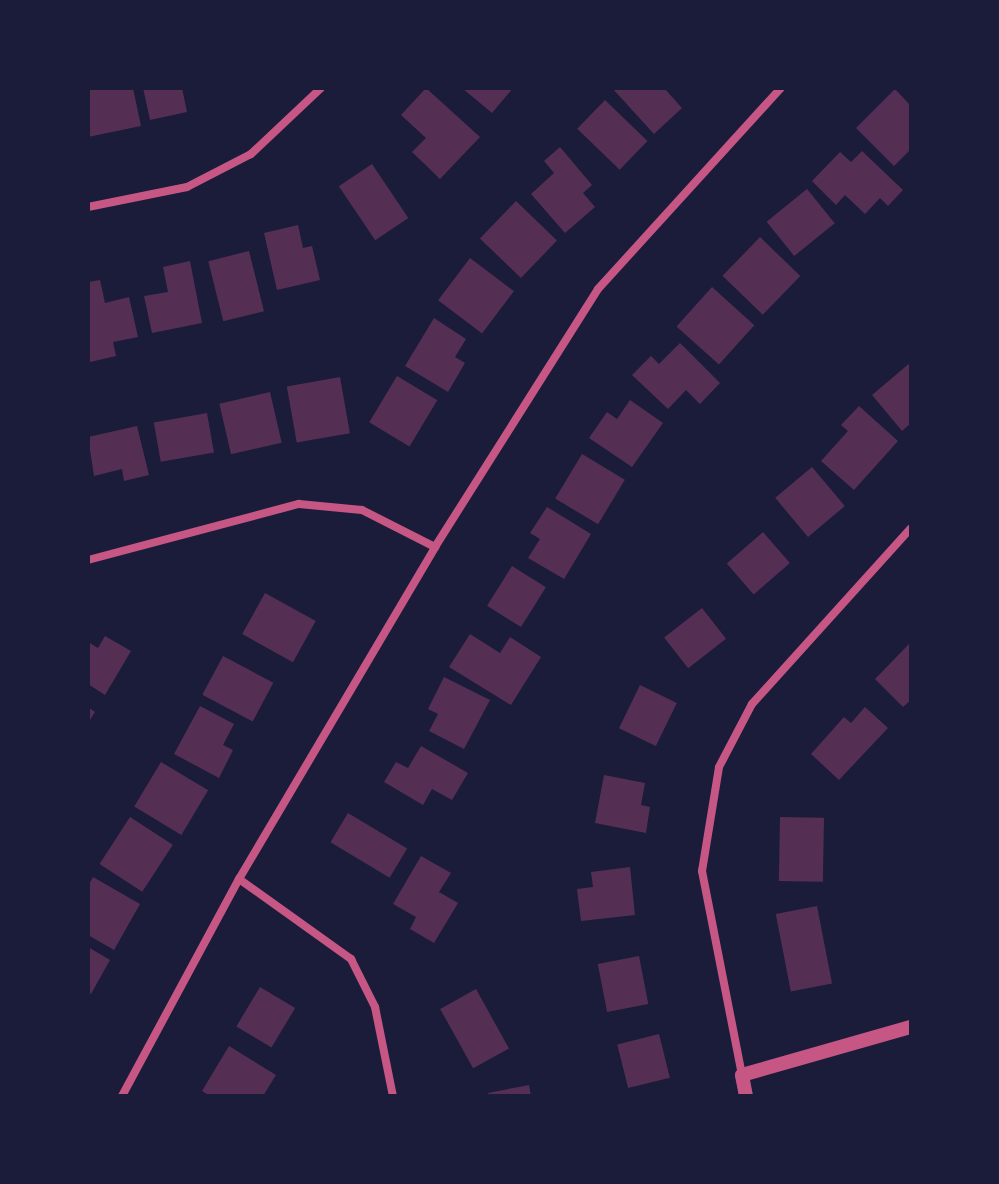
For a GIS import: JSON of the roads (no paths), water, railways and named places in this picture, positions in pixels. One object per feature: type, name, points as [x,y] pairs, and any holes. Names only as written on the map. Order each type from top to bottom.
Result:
[{"type":"street","points":[[88,207],[187,187],[251,154],[321,88]]},
{"type":"street","points":[[122,1096],[239,879],[435,547],[598,289],[781,88]]},
{"type":"street","points":[[88,560],[299,504],[362,510],[435,547]]},
{"type":"street","points":[[746,1096],[702,871],[719,767],[752,704],[911,528]]},
{"type":"street","points":[[239,879],[351,959],[375,1007],[393,1096]]},
{"type":"street","points":[[742,1075],[911,1027]]}]
